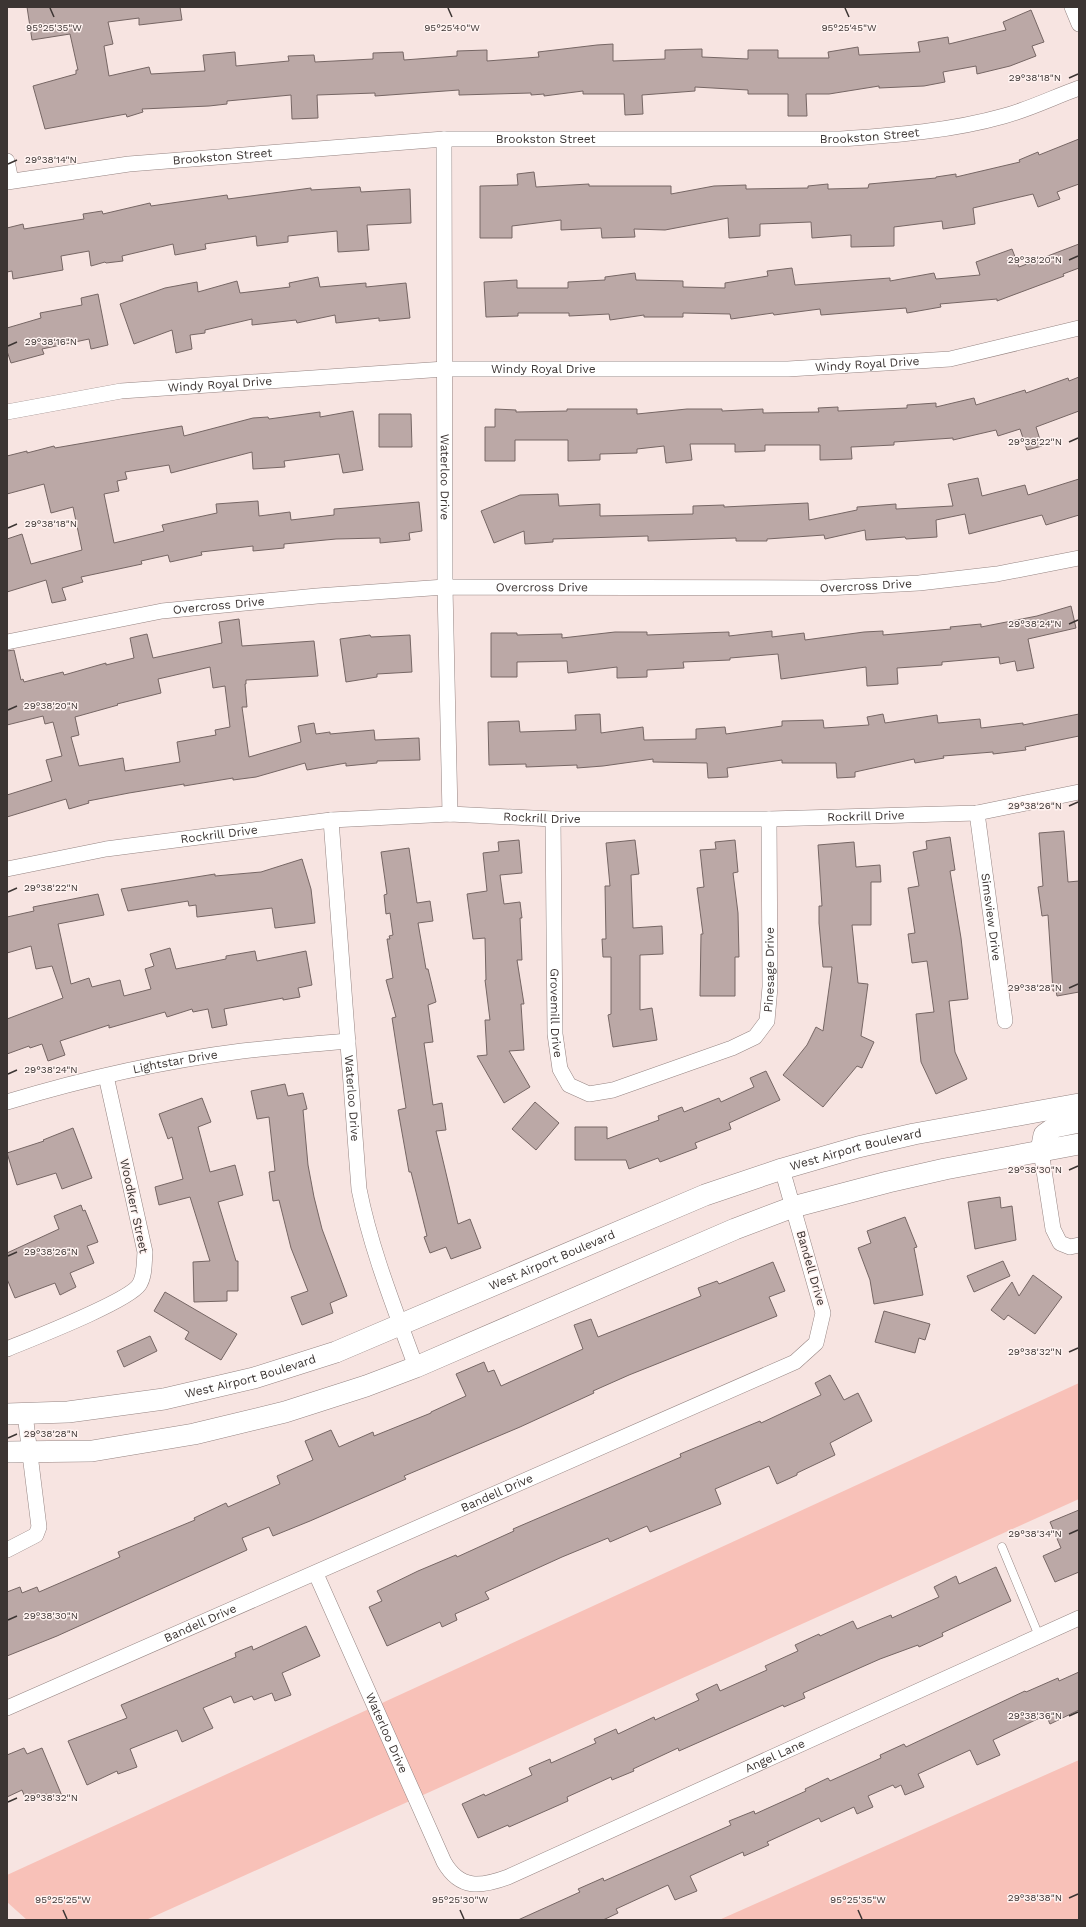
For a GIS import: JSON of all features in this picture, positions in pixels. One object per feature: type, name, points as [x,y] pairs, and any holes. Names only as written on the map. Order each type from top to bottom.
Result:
[{"type":"main road","name":"West Airport Boulevard","points":[[16,1414],[68,1412],[164,1399],[262,1375],[336,1352],[705,1195],[782,1169],[858,1147],[914,1134],[1079,1104]]},
{"type":"main road","points":[[1041,1151],[1044,1135],[1055,1127],[1079,1122]]},
{"type":"main road","points":[[7,1452],[92,1451],[194,1434],[285,1412],[416,1368],[728,1232],[794,1207],[888,1182],[945,1169],[1079,1144]]},
{"type":"street","points":[[1072,7],[1079,24]]},
{"type":"street","name":"Brookston Street","points":[[9,182],[129,164],[444,139],[841,139],[904,134],[957,127],[1005,116],[1079,88]]},
{"type":"street","name":"Waterloo Drive","points":[[444,139],[446,587],[450,814]]},
{"type":"street","points":[[7,161],[9,182]]},
{"type":"street","name":"Windy Royal Drive","points":[[7,412],[121,391],[445,369],[788,369],[950,358],[1079,328]]},
{"type":"street","name":"Overcross Drive","points":[[7,642],[162,611],[317,596],[446,587],[811,588],[888,585],[997,574],[1079,558]]},
{"type":"street","name":"Rockrill Drive","points":[[7,869],[106,849],[331,820],[450,814],[552,819],[769,819],[977,813],[1079,792]]},
{"type":"street","name":"Simsview Drive","points":[[977,813],[1005,1021]]},
{"type":"street","name":"Grovemill Drive","points":[[552,819],[555,1034],[560,1069],[569,1085],[589,1094],[614,1090],[681,1066]]},
{"type":"street","name":"Pinesage Drive","points":[[681,1066],[732,1048],[755,1037],[767,1020],[770,987],[769,819]]},
{"type":"street","name":"Waterloo Drive","points":[[331,820],[360,1196],[374,1249],[416,1368]]},
{"type":"street","name":"Lightstar Drive","points":[[7,1102],[51,1089],[169,1062],[241,1051],[348,1041]]},
{"type":"street","name":"Woodkerr Street","points":[[7,1349],[122,1298],[139,1285],[144,1272],[145,1252],[106,1076]]},
{"type":"street","points":[[1041,1151],[1053,1229],[1060,1243],[1070,1247],[1079,1245]]},
{"type":"street","name":"Bandell Drive","points":[[7,1708],[316,1574],[795,1362],[816,1343],[823,1313],[782,1169]]},
{"type":"street","name":"West Airport Boulevard","points":[[7,1550],[36,1535],[39,1527],[30,1452],[16,1414]]},
{"type":"street","name":"Waterloo Drive","points":[[316,1574],[444,1862],[454,1876],[468,1883]]},
{"type":"street","name":"Angel Lane","points":[[468,1883],[483,1885],[508,1877],[1079,1618]]},
{"type":"lane","points":[[1002,1547],[1039,1636]]},
{"type":"shaded area","points":[[1079,1383],[1079,1499],[146,1920],[27,1920],[7,1902],[7,1875]]},
{"type":"shaded area","points":[[1079,1760],[1079,1920],[719,1920]]},
{"type":"building","points":[[27,7],[180,7],[182,20],[139,25],[139,18],[108,22],[113,44],[104,46],[109,76],[149,67],[151,74],[205,71],[203,55],[235,52],[236,66],[289,61],[288,56],[314,55],[315,62],[373,59],[373,53],[403,52],[404,60],[457,56],[457,51],[487,50],[487,61],[539,57],[538,52],[613,44],[613,61],[665,59],[665,50],[702,49],[702,57],[748,59],[748,50],[778,50],[778,58],[829,58],[828,52],[858,47],[859,55],[920,52],[918,42],[948,37],[949,44],[1006,30],[1003,22],[1031,10],[1044,42],[1032,46],[1036,56],[1010,66],[977,74],[976,66],[943,72],[945,82],[924,86],[879,88],[879,86],[829,94],[806,94],[807,116],[788,116],[788,94],[748,94],[748,90],[695,87],[695,91],[642,95],[643,114],[625,115],[624,94],[583,94],[583,91],[544,96],[544,94],[531,95],[531,93],[459,95],[459,90],[375,96],[375,93],[317,95],[318,118],[292,119],[291,95],[227,101],[227,104],[209,106],[142,109],[143,112],[127,117],[126,114],[45,129],[33,86],[76,74],[76,70],[78,70],[70,34],[32,40]]},
{"type":"building","points":[[1079,139],[1079,184],[1057,192],[1060,199],[1038,207],[1033,194],[973,208],[975,224],[943,229],[942,221],[894,227],[894,246],[851,247],[851,235],[812,238],[811,222],[760,224],[760,236],[729,238],[728,218],[665,230],[634,229],[635,237],[602,238],[601,228],[561,230],[561,220],[512,226],[512,238],[480,238],[480,186],[518,185],[517,174],[534,172],[536,187],[589,184],[589,186],[671,186],[671,194],[714,186],[746,185],[746,189],[808,188],[808,186],[828,184],[828,189],[868,188],[869,184],[936,178],[956,174],[956,177],[1020,162],[1019,160],[1038,152],[1039,155]]},
{"type":"building","points":[[360,187],[361,192],[410,189],[411,223],[367,225],[369,250],[338,252],[337,231],[288,236],[288,242],[257,246],[256,236],[205,244],[206,249],[175,255],[173,244],[122,256],[123,261],[105,262],[91,266],[89,251],[61,256],[63,270],[13,279],[12,271],[7,272],[7,228],[23,224],[24,229],[84,219],[83,214],[102,211],[103,214],[150,203],[151,206],[227,195],[228,199],[311,188],[311,190]]},
{"type":"building","points":[[1079,244],[1079,268],[1063,274],[1064,276],[997,301],[997,299],[940,304],[941,307],[907,313],[906,308],[821,315],[820,309],[774,315],[773,313],[731,319],[730,314],[683,313],[683,317],[644,317],[644,315],[610,320],[609,314],[569,316],[569,313],[518,313],[518,316],[486,317],[484,282],[517,280],[517,288],[568,288],[568,282],[605,280],[605,277],[635,273],[636,280],[683,281],[683,287],[725,288],[725,283],[768,276],[767,271],[792,268],[795,285],[890,278],[890,281],[934,273],[936,279],[980,275],[976,262],[1012,249],[1019,267]]},
{"type":"building","points":[[318,277],[320,287],[366,283],[366,287],[406,283],[410,318],[379,321],[379,318],[336,323],[335,315],[297,323],[296,320],[252,325],[252,319],[205,330],[205,333],[190,335],[192,349],[176,353],[172,330],[134,344],[120,304],[165,288],[197,282],[198,292],[237,281],[240,293],[290,287],[289,283]]},
{"type":"building","points":[[98,294],[108,345],[91,349],[89,339],[42,349],[44,354],[11,363],[7,351],[7,328],[41,318],[40,313],[82,305],[81,298]]},
{"type":"building","points":[[1079,377],[1079,411],[1036,427],[1042,446],[1027,450],[1020,429],[998,436],[996,430],[953,440],[953,438],[894,442],[894,445],[851,447],[852,459],[820,460],[820,445],[765,445],[765,451],[735,452],[735,444],[690,444],[692,460],[666,463],[664,446],[637,449],[637,453],[600,454],[600,460],[568,461],[568,440],[515,440],[515,461],[485,461],[485,427],[495,427],[495,409],[516,410],[516,412],[567,411],[567,409],[637,409],[637,414],[687,409],[722,409],[722,411],[763,409],[763,413],[819,412],[818,408],[838,407],[838,411],[907,408],[907,405],[936,403],[936,407],[974,398],[976,405],[1025,390],[1026,393],[1068,378],[1069,381]]},
{"type":"building","points":[[353,411],[363,470],[343,473],[339,454],[284,461],[285,467],[253,469],[252,452],[171,473],[169,465],[125,472],[127,479],[117,481],[119,491],[104,494],[114,543],[164,531],[162,525],[217,513],[216,504],[258,501],[259,516],[290,512],[291,520],[334,515],[334,509],[419,502],[422,531],[409,533],[410,540],[380,543],[380,538],[336,539],[284,544],[284,548],[253,551],[253,546],[201,552],[202,555],[170,562],[168,555],[141,561],[142,564],[81,577],[83,582],[62,588],[66,600],[52,603],[46,580],[7,592],[7,539],[22,534],[31,564],[82,550],[73,507],[51,513],[44,484],[7,494],[7,456],[27,451],[27,453],[54,446],[55,448],[182,426],[184,436],[253,418],[268,417],[269,419],[320,412],[320,417]]},
{"type":"building","points":[[379,414],[411,414],[412,447],[379,447]]},
{"type":"building","points":[[978,478],[982,496],[1025,485],[1028,495],[1079,479],[1079,515],[1046,525],[1042,515],[969,534],[965,514],[936,520],[937,537],[906,539],[905,537],[866,540],[865,530],[825,539],[824,535],[767,539],[767,541],[736,541],[736,538],[648,541],[648,536],[553,539],[553,542],[525,544],[524,531],[494,543],[481,511],[520,495],[558,494],[559,506],[600,504],[600,516],[693,514],[693,506],[724,505],[724,507],[808,503],[809,520],[857,510],[857,507],[896,504],[896,509],[953,506],[948,484]]},
{"type":"building","points":[[1071,606],[1076,628],[1028,639],[1034,668],[1017,671],[1015,661],[1000,664],[999,657],[942,662],[942,665],[897,668],[898,684],[867,686],[866,667],[781,679],[778,654],[730,658],[730,660],[683,662],[684,668],[647,670],[647,677],[617,678],[617,667],[568,673],[567,661],[517,662],[517,677],[491,677],[491,633],[517,633],[517,635],[562,634],[562,638],[615,632],[647,632],[647,635],[729,632],[729,636],[772,631],[772,637],[804,633],[805,640],[864,632],[883,631],[883,635],[951,629],[950,627],[981,624],[981,627],[1037,616]]},
{"type":"building","points":[[239,619],[242,646],[314,641],[318,676],[246,680],[247,707],[242,707],[249,757],[301,742],[298,726],[314,723],[316,734],[374,730],[375,740],[419,738],[420,760],[377,761],[377,763],[346,766],[346,763],[307,770],[305,763],[256,777],[233,780],[233,778],[184,786],[184,784],[129,793],[88,801],[89,803],[69,809],[66,799],[7,817],[7,795],[52,781],[46,760],[62,756],[53,722],[45,724],[43,716],[7,725],[7,651],[14,650],[21,680],[23,679],[24,682],[63,672],[64,675],[106,663],[106,665],[134,658],[130,638],[147,634],[153,658],[222,643],[219,622]],"holes":[[[210,667],[213,688],[225,686],[230,727],[215,730],[216,735],[177,742],[180,762],[125,771],[123,758],[79,766],[71,737],[79,735],[75,717],[118,705],[117,704],[161,693],[158,679]]]},
{"type":"building","points":[[370,635],[371,637],[410,635],[412,672],[377,674],[377,677],[346,682],[340,639]]},
{"type":"building","points":[[600,714],[601,733],[643,727],[644,740],[696,739],[696,729],[725,727],[726,734],[782,726],[782,721],[823,720],[824,728],[869,725],[867,717],[883,714],[885,723],[937,715],[938,723],[980,719],[981,728],[1023,723],[1023,725],[1079,714],[1079,736],[1025,747],[1026,750],[993,754],[993,752],[943,756],[944,758],[915,763],[914,759],[855,772],[855,777],[837,778],[836,763],[782,763],[782,760],[727,768],[728,777],[708,778],[707,763],[653,762],[653,759],[577,768],[577,765],[526,767],[526,764],[489,765],[488,722],[519,721],[520,732],[576,730],[575,715]]},
{"type":"building","points":[[1064,831],[1068,882],[1079,881],[1079,992],[1057,996],[1056,991],[1053,991],[1048,915],[1042,916],[1038,887],[1043,886],[1039,833]]},
{"type":"building","points":[[950,837],[955,870],[950,871],[961,938],[968,999],[949,1001],[955,1052],[967,1079],[936,1094],[921,1062],[916,1014],[934,1012],[927,961],[912,963],[908,934],[915,933],[908,888],[919,886],[913,852],[927,849],[926,841]]},
{"type":"building","points":[[519,840],[522,873],[500,875],[504,904],[520,902],[522,918],[520,918],[522,960],[517,960],[524,1004],[521,1004],[524,1050],[509,1051],[530,1087],[504,1103],[477,1056],[487,1055],[485,1020],[490,1020],[485,980],[485,938],[473,939],[467,894],[487,891],[483,853],[499,851],[498,842]]},
{"type":"building","points":[[635,840],[639,874],[631,875],[633,928],[662,926],[663,954],[640,955],[640,1010],[652,1008],[657,1040],[613,1047],[608,1015],[611,1014],[611,957],[603,957],[602,939],[606,939],[605,886],[610,886],[606,843]]},
{"type":"building","points":[[735,840],[738,872],[733,873],[738,913],[739,957],[735,957],[735,996],[700,996],[701,934],[703,934],[697,888],[704,887],[700,850],[716,849],[715,842]]},
{"type":"building","points":[[854,842],[856,867],[880,865],[881,882],[871,882],[871,925],[852,925],[858,983],[868,984],[861,1036],[874,1042],[862,1068],[857,1066],[823,1107],[783,1075],[807,1045],[816,1027],[823,1031],[832,967],[823,967],[819,923],[819,906],[822,906],[818,845]]},
{"type":"building","points":[[409,848],[417,903],[430,901],[433,921],[418,923],[426,969],[428,969],[436,1002],[428,1005],[433,1042],[424,1043],[433,1105],[442,1103],[446,1130],[436,1131],[458,1224],[470,1219],[481,1248],[451,1259],[446,1247],[430,1253],[424,1237],[427,1236],[411,1172],[409,1172],[398,1110],[406,1108],[392,1018],[396,1017],[386,980],[393,978],[387,939],[390,939],[389,936],[393,935],[390,913],[386,914],[384,895],[387,894],[381,852]]},
{"type":"building","points":[[302,859],[311,889],[315,923],[275,928],[272,908],[197,917],[196,905],[189,906],[188,901],[128,911],[121,889],[215,874],[215,876],[261,872]]},
{"type":"building","points":[[98,894],[104,915],[58,924],[71,984],[89,978],[92,987],[120,980],[124,996],[151,989],[145,969],[154,966],[150,954],[170,948],[176,969],[226,959],[226,956],[255,951],[257,961],[306,951],[312,985],[298,988],[300,997],[283,1000],[283,998],[224,1009],[227,1025],[212,1028],[208,1009],[193,1012],[192,1009],[167,1017],[165,1012],[109,1028],[109,1025],[60,1041],[65,1055],[48,1061],[42,1044],[30,1048],[29,1046],[7,1054],[7,1019],[63,998],[52,966],[36,969],[31,946],[7,953],[7,917],[34,911],[33,907]]},
{"type":"building","points":[[766,1071],[780,1100],[729,1123],[731,1129],[695,1143],[697,1148],[660,1162],[658,1158],[629,1169],[626,1160],[575,1160],[575,1127],[607,1127],[607,1139],[659,1120],[658,1116],[682,1107],[684,1112],[719,1098],[721,1102],[754,1087],[750,1078]]},
{"type":"building","points":[[285,1084],[288,1096],[303,1093],[307,1109],[303,1110],[308,1165],[314,1197],[322,1229],[347,1296],[330,1303],[333,1313],[302,1325],[291,1297],[308,1291],[291,1248],[279,1200],[273,1201],[269,1172],[275,1171],[269,1117],[257,1119],[251,1091]]},
{"type":"building","points":[[202,1098],[211,1122],[198,1127],[210,1172],[235,1165],[243,1195],[218,1202],[236,1261],[238,1261],[238,1291],[227,1291],[227,1301],[194,1302],[193,1262],[210,1261],[190,1197],[159,1205],[155,1187],[183,1179],[172,1137],[168,1139],[159,1114]]},
{"type":"building","points":[[535,1102],[559,1123],[536,1150],[512,1129]]},
{"type":"building","points":[[73,1128],[92,1178],[62,1189],[56,1173],[17,1185],[7,1153],[44,1141],[43,1140]]},
{"type":"building","points":[[1000,1197],[1001,1208],[1012,1206],[1016,1240],[975,1249],[968,1202]]},
{"type":"building","points":[[81,1205],[83,1211],[85,1210],[98,1242],[87,1246],[94,1263],[70,1273],[76,1287],[60,1295],[55,1283],[15,1298],[7,1279],[7,1253],[59,1229],[54,1216]]},
{"type":"building","points":[[905,1217],[917,1247],[914,1248],[923,1295],[874,1304],[870,1280],[858,1248],[871,1243],[867,1231]]},
{"type":"building","points":[[1003,1261],[1010,1276],[974,1292],[967,1276]]},
{"type":"building","points":[[773,1262],[785,1291],[769,1297],[777,1316],[629,1375],[520,1427],[404,1476],[406,1479],[310,1521],[273,1536],[269,1527],[242,1538],[247,1550],[57,1636],[7,1656],[7,1592],[20,1587],[22,1593],[37,1587],[39,1592],[120,1557],[118,1552],[195,1520],[194,1518],[226,1503],[228,1507],[280,1484],[277,1476],[313,1460],[305,1441],[331,1430],[339,1447],[373,1432],[374,1436],[431,1413],[466,1396],[456,1374],[484,1362],[488,1372],[494,1370],[501,1386],[583,1349],[574,1325],[591,1319],[598,1337],[701,1296],[698,1288],[717,1281],[719,1284]]},
{"type":"building","points":[[1033,1275],[1062,1297],[1035,1334],[1008,1315],[1004,1320],[991,1310],[1012,1282],[1019,1296]]},
{"type":"building","points":[[165,1292],[237,1334],[221,1360],[185,1339],[189,1332],[154,1311]]},
{"type":"building","points":[[884,1311],[930,1324],[925,1340],[919,1338],[915,1353],[875,1342]]},
{"type":"building","points":[[150,1336],[157,1351],[124,1367],[117,1351]]},
{"type":"building","points":[[830,1375],[844,1400],[858,1393],[872,1421],[830,1443],[835,1455],[777,1484],[769,1466],[715,1489],[721,1504],[650,1532],[647,1526],[610,1542],[608,1538],[562,1557],[485,1592],[489,1599],[455,1614],[457,1620],[442,1627],[440,1622],[387,1646],[369,1607],[382,1601],[377,1591],[418,1571],[456,1555],[457,1557],[514,1531],[513,1529],[681,1457],[680,1454],[760,1421],[761,1423],[821,1395],[815,1383]]},
{"type":"building","points":[[1079,1510],[1079,1572],[1055,1582],[1043,1556],[1061,1548],[1050,1522]]},
{"type":"building","points":[[996,1567],[1011,1601],[942,1633],[943,1636],[919,1647],[918,1645],[880,1659],[803,1693],[805,1698],[784,1707],[783,1705],[679,1751],[678,1748],[633,1769],[634,1771],[612,1780],[611,1777],[567,1797],[568,1801],[509,1827],[508,1825],[478,1838],[462,1804],[484,1794],[485,1796],[532,1775],[529,1768],[550,1759],[551,1763],[596,1743],[594,1739],[616,1729],[618,1734],[654,1717],[655,1720],[699,1700],[696,1694],[717,1684],[720,1691],[767,1670],[765,1666],[798,1651],[795,1645],[819,1634],[820,1636],[853,1621],[857,1629],[891,1615],[892,1618],[939,1597],[934,1587],[956,1576],[959,1584]]},
{"type":"building","points":[[306,1626],[320,1656],[282,1673],[291,1695],[275,1701],[272,1693],[254,1700],[252,1696],[234,1703],[231,1696],[203,1708],[213,1728],[182,1742],[177,1730],[130,1749],[137,1767],[118,1774],[117,1771],[87,1785],[68,1741],[127,1718],[121,1705],[236,1657],[235,1653],[252,1646],[253,1650]]},
{"type":"building","points":[[1079,1672],[1079,1710],[1050,1724],[1046,1715],[993,1740],[1000,1755],[977,1765],[970,1750],[918,1774],[924,1787],[905,1795],[901,1785],[895,1788],[893,1785],[868,1796],[873,1807],[857,1814],[854,1807],[821,1822],[819,1818],[767,1842],[769,1845],[744,1856],[743,1852],[690,1876],[697,1891],[675,1900],[668,1885],[616,1909],[618,1913],[603,1920],[518,1920],[580,1892],[578,1889],[603,1878],[604,1881],[731,1825],[729,1821],[754,1811],[755,1814],[806,1791],[805,1789],[828,1778],[830,1781],[881,1758],[880,1755],[904,1744],[906,1747],[1025,1691],[1026,1692],[1058,1678],[1059,1681]]},
{"type":"building","points":[[24,1748],[27,1754],[42,1748],[62,1796],[49,1801],[46,1794],[27,1802],[22,1790],[7,1797],[7,1755]]}]
